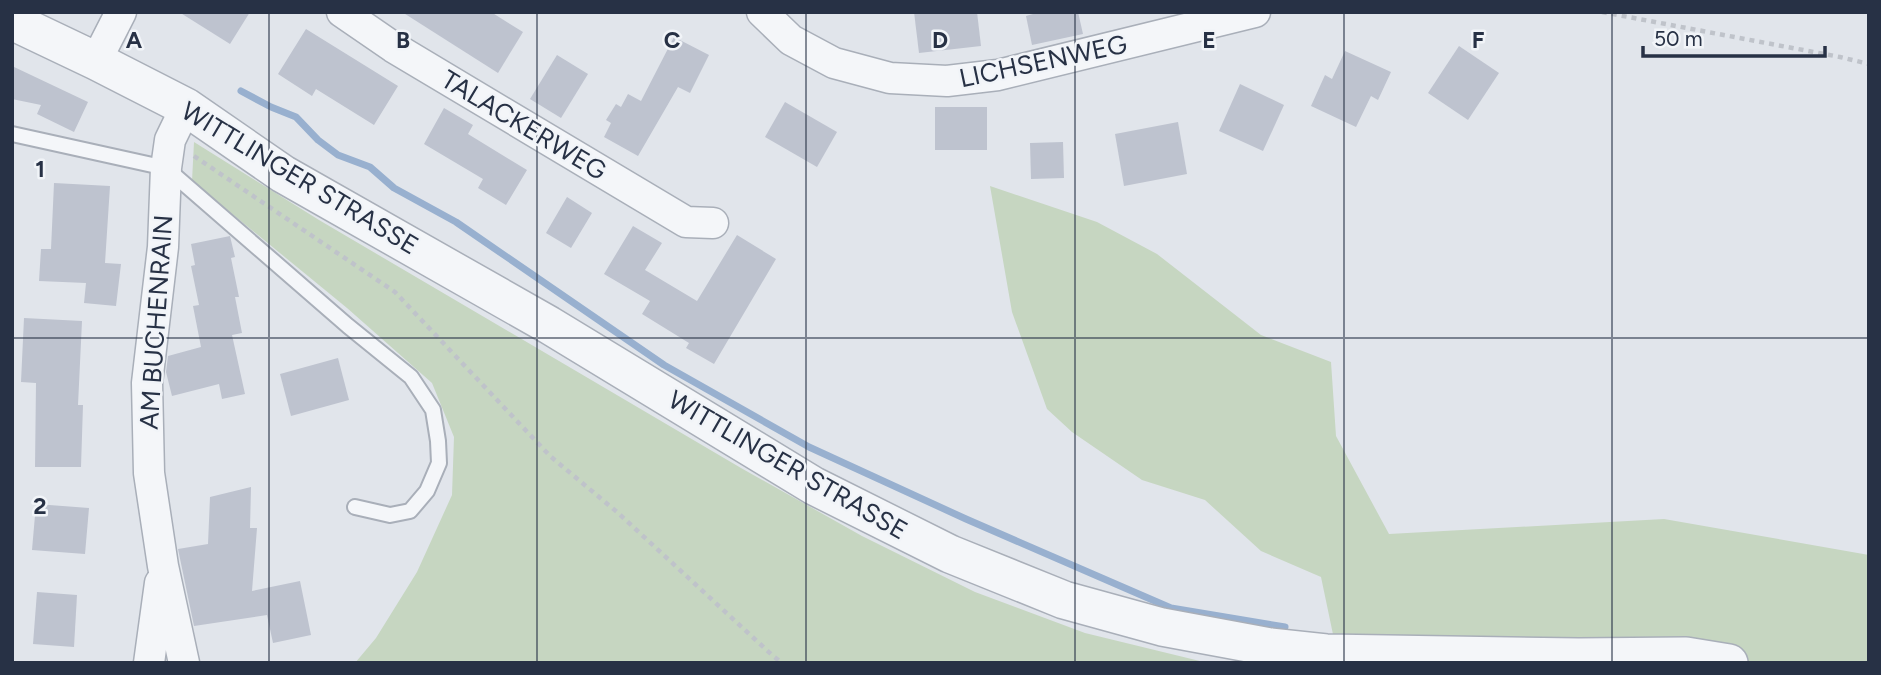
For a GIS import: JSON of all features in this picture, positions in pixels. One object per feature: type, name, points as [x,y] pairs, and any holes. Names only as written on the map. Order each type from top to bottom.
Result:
[{"type":"street","points":[[96,61],[121,12]]},
{"type":"street","name":"TALACKERWEG","points":[[342,12],[393,47],[687,222],[713,223]]},
{"type":"street","name":"LICHSENWEG","points":[[762,12],[791,40],[834,63],[890,78],[947,81],[998,75],[1255,12]]},
{"type":"street","name":"WITTLINGER STRASSE","points":[[12,21],[186,107],[283,174],[549,325],[814,486],[950,554],[1064,600],[1162,627],[1270,647],[1326,653],[1686,656],[1729,663]]},
{"type":"street","name":"AM BUCHENRAIN","points":[[184,663],[163,566],[149,473],[147,383],[163,247],[168,154],[186,107]]},
{"type":"street","points":[[149,663],[163,566]]},
{"type":"lane","points":[[12,134],[168,154],[348,326],[411,377],[433,410],[438,441],[439,463],[427,491],[410,511],[390,515],[355,507]]},
{"type":"path","points":[[1602,12],[1869,64]]},
{"type":"path","points":[[168,154],[395,292],[551,456],[617,512],[782,663]]},
{"type":"green space","points":[[194,142],[319,220],[862,536],[975,592],[1085,633],[1208,663],[355,663],[376,638],[417,572],[452,495],[454,437],[432,383],[347,308],[192,181]]},
{"type":"green space","points":[[990,186],[1097,222],[1157,254],[1261,335],[1331,362],[1336,436],[1389,534],[1664,519],[1869,555],[1869,663],[1339,663],[1321,577],[1261,551],[1205,500],[1142,480],[1072,432],[1047,409],[1012,312]]},
{"type":"building","points":[[179,12],[250,12],[230,44]]},
{"type":"building","points":[[402,12],[491,12],[523,32],[498,73]]},
{"type":"building","points":[[914,12],[977,12],[981,46],[919,53]]},
{"type":"building","points":[[1040,12],[1078,12],[1083,34],[1032,45],[1026,16]]},
{"type":"building","points":[[306,29],[398,86],[374,125],[316,89],[312,96],[278,74]]},
{"type":"building","points":[[674,37],[709,55],[690,93],[678,87],[638,156],[604,137],[611,123],[606,120],[616,104],[621,107],[628,94],[641,101]]},
{"type":"building","points":[[1459,46],[1499,73],[1468,120],[1428,93]]},
{"type":"building","points":[[1345,51],[1391,72],[1378,100],[1371,96],[1356,127],[1311,106],[1325,75],[1332,79]]},
{"type":"building","points":[[557,55],[588,74],[561,118],[530,99]]},
{"type":"building","points":[[12,66],[88,102],[74,132],[37,114],[41,105],[12,99]]},
{"type":"building","points":[[1240,84],[1284,105],[1263,151],[1219,131]]},
{"type":"building","points":[[785,102],[837,132],[817,167],[765,137]]},
{"type":"building","points":[[935,107],[987,107],[987,150],[935,150]]},
{"type":"building","points":[[444,108],[473,125],[468,134],[527,170],[506,205],[478,188],[483,179],[424,144]]},
{"type":"building","points":[[1178,122],[1187,174],[1124,186],[1115,134]]},
{"type":"building","points":[[1063,142],[1064,178],[1031,179],[1030,143]]},
{"type":"building","points":[[54,183],[110,186],[105,263],[121,264],[116,306],[84,303],[86,283],[39,281],[41,249],[51,249]]},
{"type":"building","points":[[567,197],[592,213],[571,248],[546,233]]},
{"type":"building","points":[[633,226],[662,243],[645,270],[697,301],[737,235],[776,259],[714,364],[686,348],[689,343],[642,314],[650,301],[604,274]]},
{"type":"building","points":[[230,236],[235,257],[231,258],[239,297],[235,297],[242,333],[232,335],[245,394],[222,399],[219,384],[172,396],[166,372],[168,356],[201,347],[193,306],[199,305],[191,266],[195,265],[191,244]]},
{"type":"building","points":[[24,318],[82,321],[78,405],[83,405],[81,467],[35,467],[36,383],[21,382]]},
{"type":"building","points":[[338,358],[349,400],[291,416],[280,374]]},
{"type":"building","points":[[251,487],[250,528],[257,528],[252,591],[300,581],[311,635],[273,643],[267,615],[194,626],[178,549],[208,544],[210,497]]},
{"type":"building","points":[[36,504],[89,508],[85,554],[32,550]]},
{"type":"building","points":[[37,592],[77,595],[74,647],[33,644]]},
{"type":"waterway","points":[[241,91],[296,117],[318,140],[338,155],[370,167],[394,188],[456,222],[664,365],[809,447],[1171,608],[1285,627]]}]
